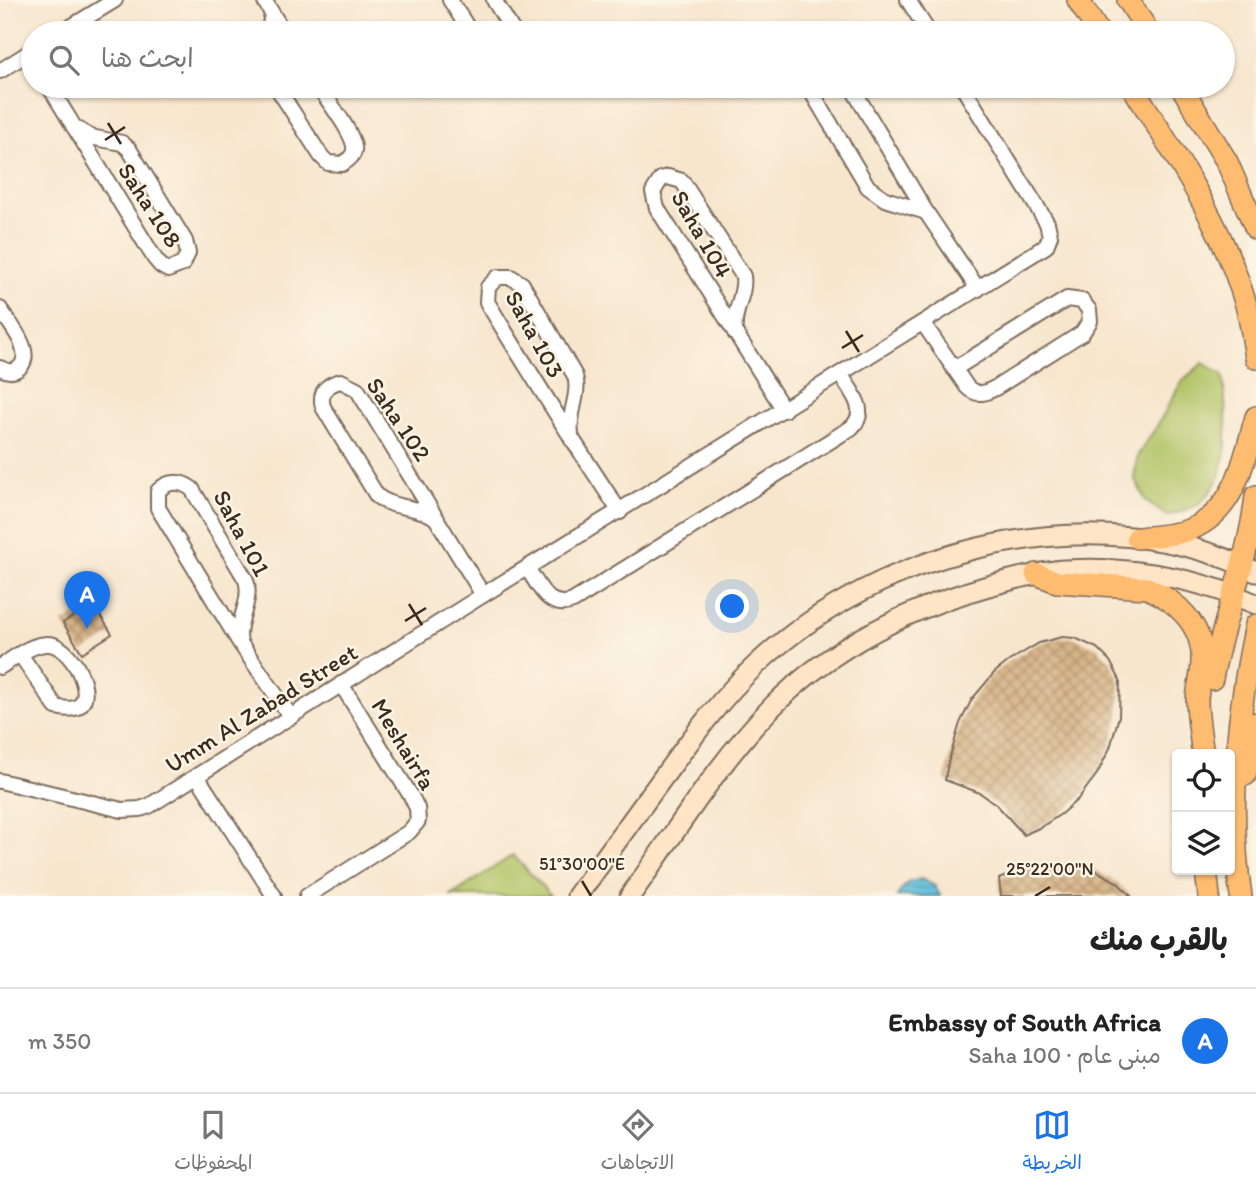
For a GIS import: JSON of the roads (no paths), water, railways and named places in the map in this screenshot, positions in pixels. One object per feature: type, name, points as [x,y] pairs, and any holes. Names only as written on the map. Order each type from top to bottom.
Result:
[{"type":"main road","points":[[1078,0],[1091,21]]},
{"type":"main road","points":[[1128,0],[1141,21]]},
{"type":"main road","points":[[1139,98],[1189,179],[1224,244],[1247,306],[1256,358]]},
{"type":"main road","points":[[1188,98],[1227,162],[1256,229]]},
{"type":"main road","points":[[1138,538],[1174,534],[1211,519],[1235,485],[1256,417]]},
{"type":"main road","points":[[1202,749],[1217,649],[1233,593],[1249,568],[1256,496]]},
{"type":"main road","points":[[1036,574],[1057,582],[1147,588],[1161,594],[1182,610],[1197,634],[1203,659],[1197,697],[1202,749]]},
{"type":"main road","points":[[1241,896],[1235,796],[1241,700],[1256,625]]},
{"type":"main road","points":[[1235,796],[1249,764],[1256,723]]},
{"type":"main road","points":[[1207,875],[1209,896]]},
{"type":"street","points":[[81,21],[115,0]]},
{"type":"street","points":[[264,0],[276,21]]},
{"type":"street","points":[[450,0],[463,21]]},
{"type":"street","points":[[494,0],[507,21]]},
{"type":"street","points":[[908,0],[921,21]]},
{"type":"street","points":[[271,21],[272,15]]},
{"type":"street","points":[[0,71],[21,60]]},
{"type":"street","name":"Saha 108","points":[[56,98],[73,126],[161,266],[173,270],[183,264],[188,253],[185,241],[130,149],[122,143],[90,137],[73,126]]},
{"type":"street","points":[[284,98],[321,156],[328,163],[342,164],[351,157],[354,146],[326,98]]},
{"type":"street","points":[[815,98],[868,187],[885,199],[926,212]]},
{"type":"street","points":[[858,98],[926,212],[978,289]]},
{"type":"street","name":"Umm Al Zabad Street","points":[[0,781],[131,810],[149,806],[483,595],[1046,246],[1051,230],[969,98]]},
{"type":"street","name":"Saha 104","points":[[735,333],[734,318],[743,289],[743,276],[682,181],[676,177],[661,179],[653,192],[657,208],[735,333],[784,410]]},
{"type":"street","name":"Saha 103","points":[[572,440],[569,419],[577,386],[575,376],[522,284],[511,277],[498,277],[488,287],[487,302],[572,440],[620,512]]},
{"type":"street","points":[[923,323],[954,369],[971,391],[988,392],[1087,330],[1089,310],[1082,301],[1067,299],[954,369]]},
{"type":"street","points":[[0,309],[25,352],[23,362],[17,369],[8,371],[0,368]]},
{"type":"street","points":[[527,568],[547,597],[555,603],[566,604],[595,587],[850,428],[859,418],[860,407],[841,374]]},
{"type":"street","name":"Saha 102","points":[[437,519],[426,512],[389,503],[377,496],[323,407],[323,391],[328,385],[341,381],[357,389],[437,519],[483,595]]},
{"type":"street","name":"Saha 101","points":[[240,643],[239,630],[249,596],[246,580],[192,489],[176,483],[165,485],[158,491],[158,508],[240,643],[290,717]]},
{"type":"street","points":[[577,896],[714,710],[764,658],[825,612],[897,574],[967,551],[1050,536],[1138,538],[1199,550],[1249,568]]},
{"type":"street","points":[[630,896],[755,726],[793,688],[840,652],[908,614],[952,596],[1036,574],[1065,570],[1136,572],[1199,583],[1233,593],[1256,604]]},
{"type":"street","points":[[0,667],[20,654],[40,645],[58,646],[84,681],[86,692],[83,700],[76,707],[55,707],[20,654]]},
{"type":"street","name":"Meshairfa","points":[[307,896],[409,832],[418,821],[417,808],[411,796],[341,684]]},
{"type":"street","points":[[197,776],[274,896]]},
{"type":"water","points":[[921,879],[935,886],[940,896],[897,896],[907,883]]},
{"type":"place","name":"Embassy of South Africa","points":[[87,629]]}]
